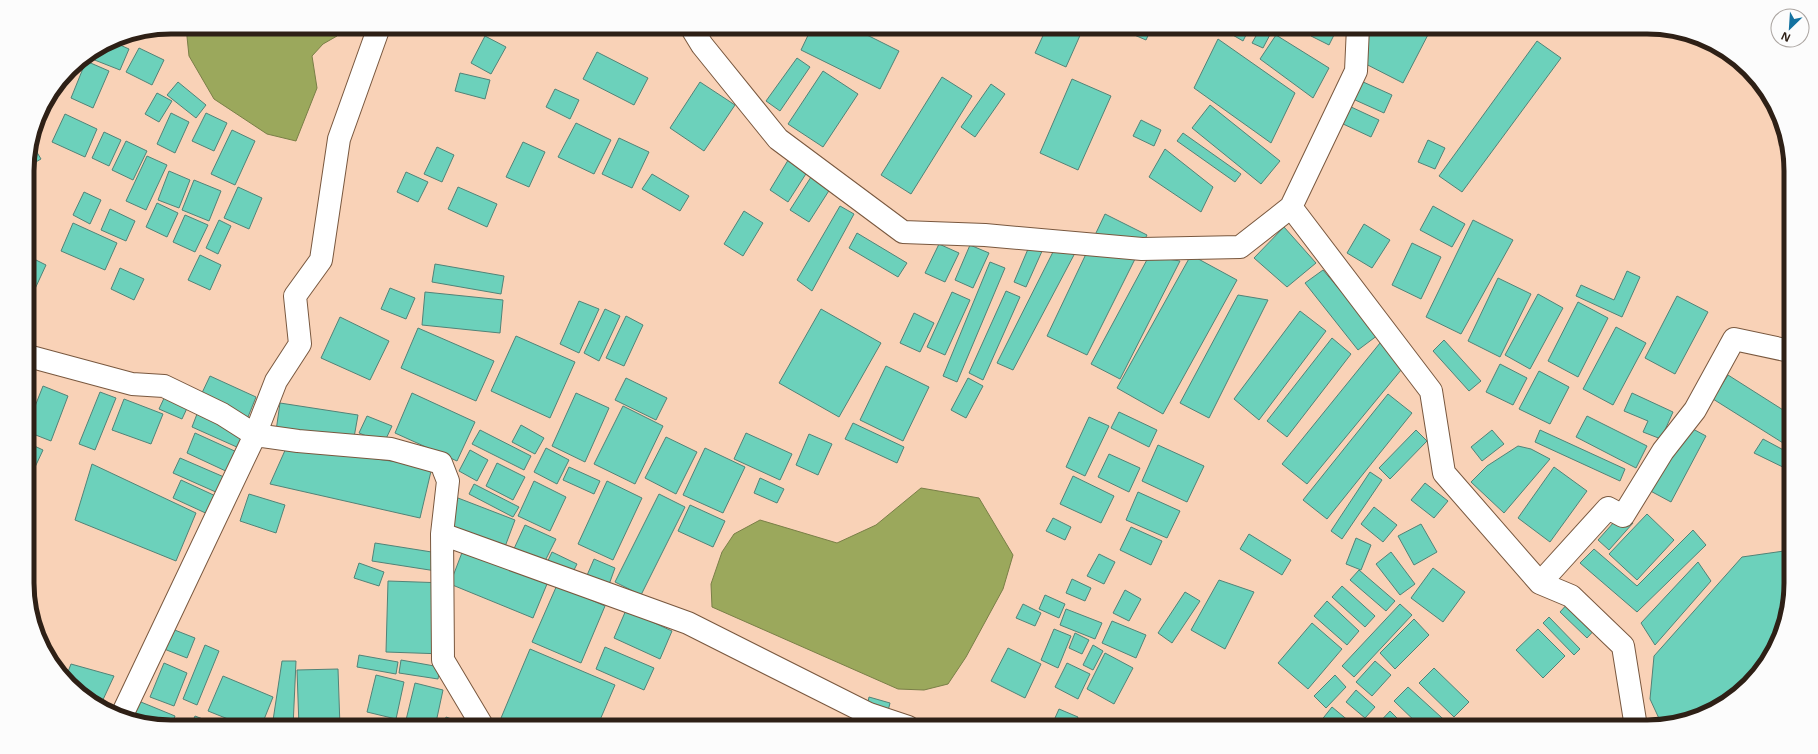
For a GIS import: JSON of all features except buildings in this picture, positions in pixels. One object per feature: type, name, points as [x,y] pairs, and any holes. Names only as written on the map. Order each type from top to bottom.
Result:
[{"type":"street","points":[[124,712],[255,434],[276,381],[300,344],[295,296],[320,260],[339,139],[376,34]]},
{"type":"street","points":[[695,34],[702,45],[778,139],[902,232],[985,235],[1142,249],[1240,247],[1291,207],[1356,71],[1358,34]]},
{"type":"street","points":[[1291,207],[1431,391],[1444,473],[1540,583],[1571,596],[1623,646],[1635,720]]},
{"type":"street","points":[[1540,583],[1608,508],[1623,516],[1663,451],[1695,410],[1734,339],[1784,349]]},
{"type":"street","points":[[34,358],[132,384],[164,386],[222,414],[255,434],[298,441],[391,449],[441,463],[448,481],[442,534],[443,660],[479,720]]},
{"type":"street","points":[[442,534],[688,624],[869,714],[887,720]]},
{"type":"shaded area","points":[[187,34],[337,34],[337,36],[323,44],[312,56],[317,88],[296,141],[267,134],[214,99],[189,56]]},
{"type":"shaded area","points":[[921,488],[979,498],[1013,555],[1003,589],[966,657],[948,684],[924,690],[898,689],[712,607],[711,584],[722,552],[734,534],[760,520],[837,543],[876,525]]}]
